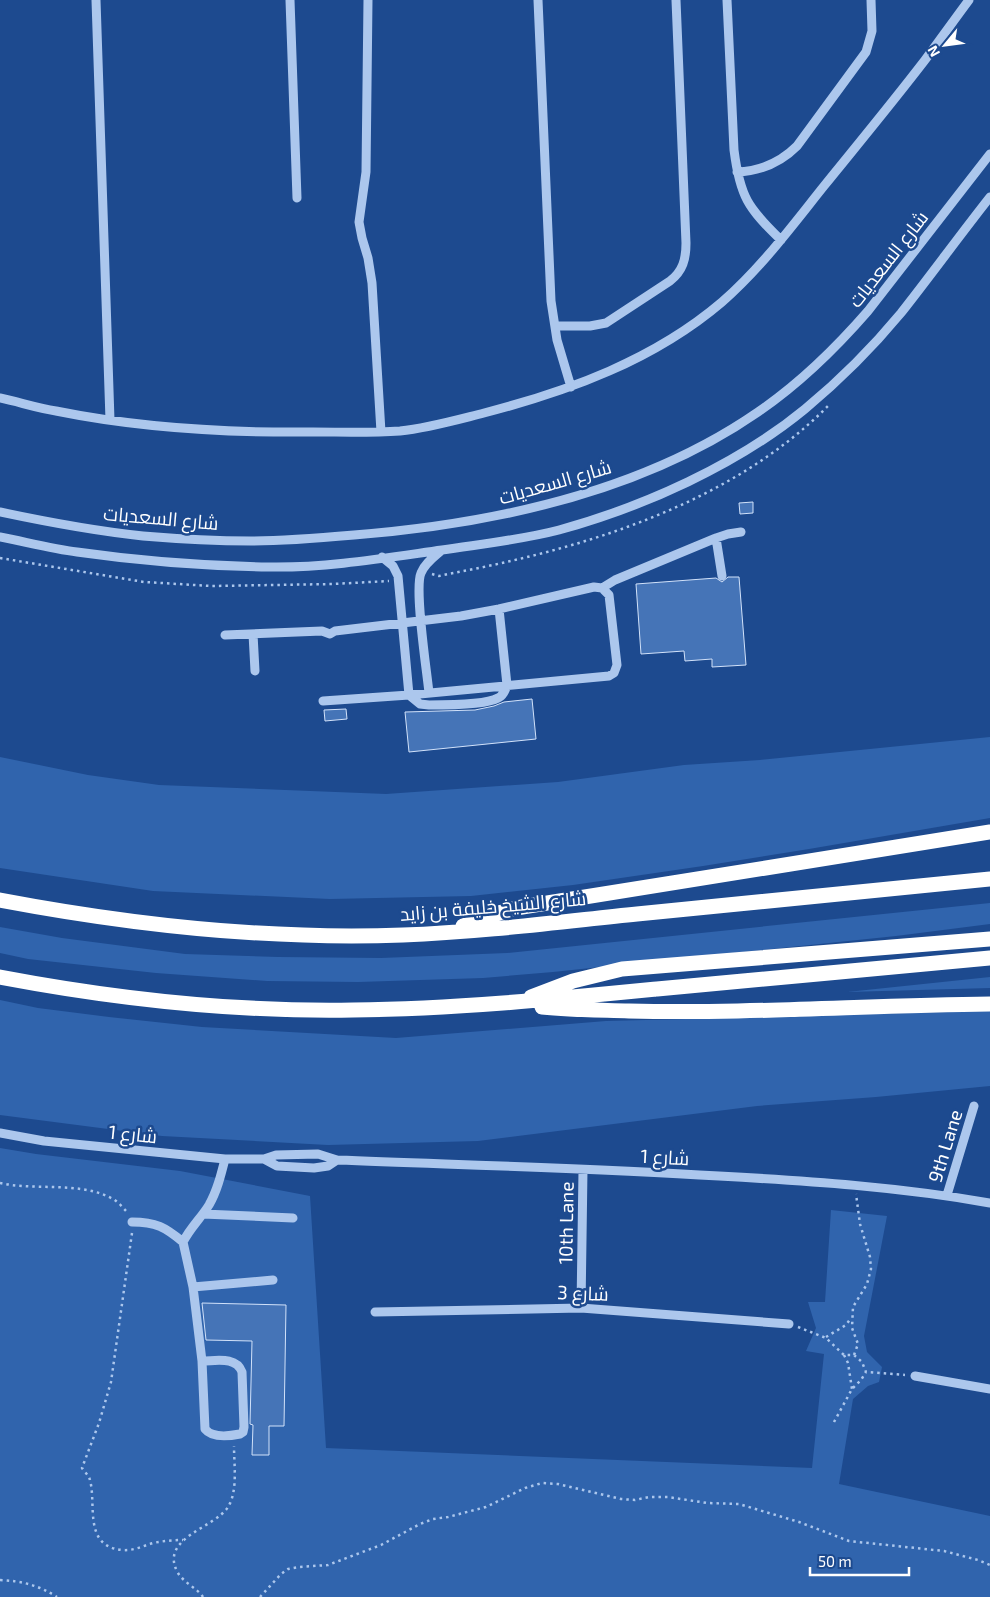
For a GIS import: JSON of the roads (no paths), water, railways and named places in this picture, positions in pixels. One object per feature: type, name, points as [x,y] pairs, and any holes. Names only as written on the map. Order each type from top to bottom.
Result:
[{"type":"highway","points":[[454,931],[480,919],[516,908],[990,832]]},
{"type":"highway","name":"شارع الشيخ خليفة بن زايد","points":[[0,900],[130,921],[252,932],[352,935],[454,931],[990,879]]},
{"type":"highway","points":[[519,1002],[573,980],[622,969],[990,939]]},
{"type":"highway","points":[[0,977],[128,997],[174,1002],[263,1008],[352,1010],[440,1008],[519,1002],[990,958]]},
{"type":"highway","points":[[519,1002],[566,1009],[695,1013],[927,1004],[990,1004]]},
{"type":"street","points":[[96,0],[110,420]]},
{"type":"street","points":[[290,0],[297,198]]},
{"type":"street","points":[[368,0],[366,172],[359,222],[372,283],[381,432]]},
{"type":"street","points":[[538,0],[550,282],[554,326],[570,387]]},
{"type":"street","points":[[554,326],[590,326],[606,323],[670,281],[683,267],[686,244],[676,0]]},
{"type":"street","points":[[727,0],[734,150],[737,172],[742,192],[754,212],[781,240]]},
{"type":"street","points":[[737,172],[770,166],[789,154],[797,146],[866,52],[872,31],[871,0]]},
{"type":"street","points":[[0,398],[56,411],[110,420],[250,432],[381,432],[419,428],[457,420],[570,387],[634,360],[689,327],[721,303],[738,287],[781,240],[918,68],[969,0]]},
{"type":"street","name":"شارع السعديات","points":[[0,512],[64,525],[143,536],[251,541],[405,531],[475,520],[543,506],[599,488],[686,455],[757,413],[789,389],[847,336],[990,154]]},
{"type":"street","points":[[0,537],[76,552],[156,561],[271,567],[333,563],[500,542],[558,530],[614,513],[698,477],[769,435],[803,410],[873,345],[900,314],[990,197]]},
{"type":"street","points":[[225,635],[322,631],[330,634],[335,631],[421,622],[499,609],[590,587],[602,588],[615,580],[716,538],[741,532]]},
{"type":"street","points":[[716,538],[722,576]]},
{"type":"street","points":[[429,693],[421,622],[420,575],[426,565],[443,550]]},
{"type":"street","points":[[382,557],[393,566],[398,576],[409,695],[416,702],[424,705],[487,701],[502,696],[507,686],[499,609]]},
{"type":"street","points":[[324,701],[604,677],[614,673],[617,661],[610,600],[609,595],[602,588]]},
{"type":"street","points":[[253,634],[255,671]]},
{"type":"street","name":"9th Lane","points":[[947,1195],[974,1106]]},
{"type":"street","name":"شارع 1","points":[[0,1133],[44,1141],[225,1160],[264,1159],[276,1155],[324,1154],[337,1160],[667,1173],[855,1185],[947,1195],[990,1203]]},
{"type":"street","name":"شارع 1","points":[[264,1159],[277,1166],[314,1168],[328,1166],[337,1160]]},
{"type":"street","points":[[183,1242],[215,1194],[225,1160]]},
{"type":"street","name":"10th Lane","points":[[581,1308],[583,1170]]},
{"type":"street","points":[[203,1214],[292,1218]]},
{"type":"street","points":[[132,1222],[159,1224],[183,1242],[193,1287],[202,1361],[205,1429],[214,1435],[240,1434],[244,1430],[242,1372],[240,1367],[232,1361],[202,1361]]},
{"type":"street","points":[[193,1287],[273,1280]]},
{"type":"street","name":"شارع 3","points":[[375,1312],[581,1308],[790,1324]]},
{"type":"street","points":[[916,1376],[990,1389]]}]
